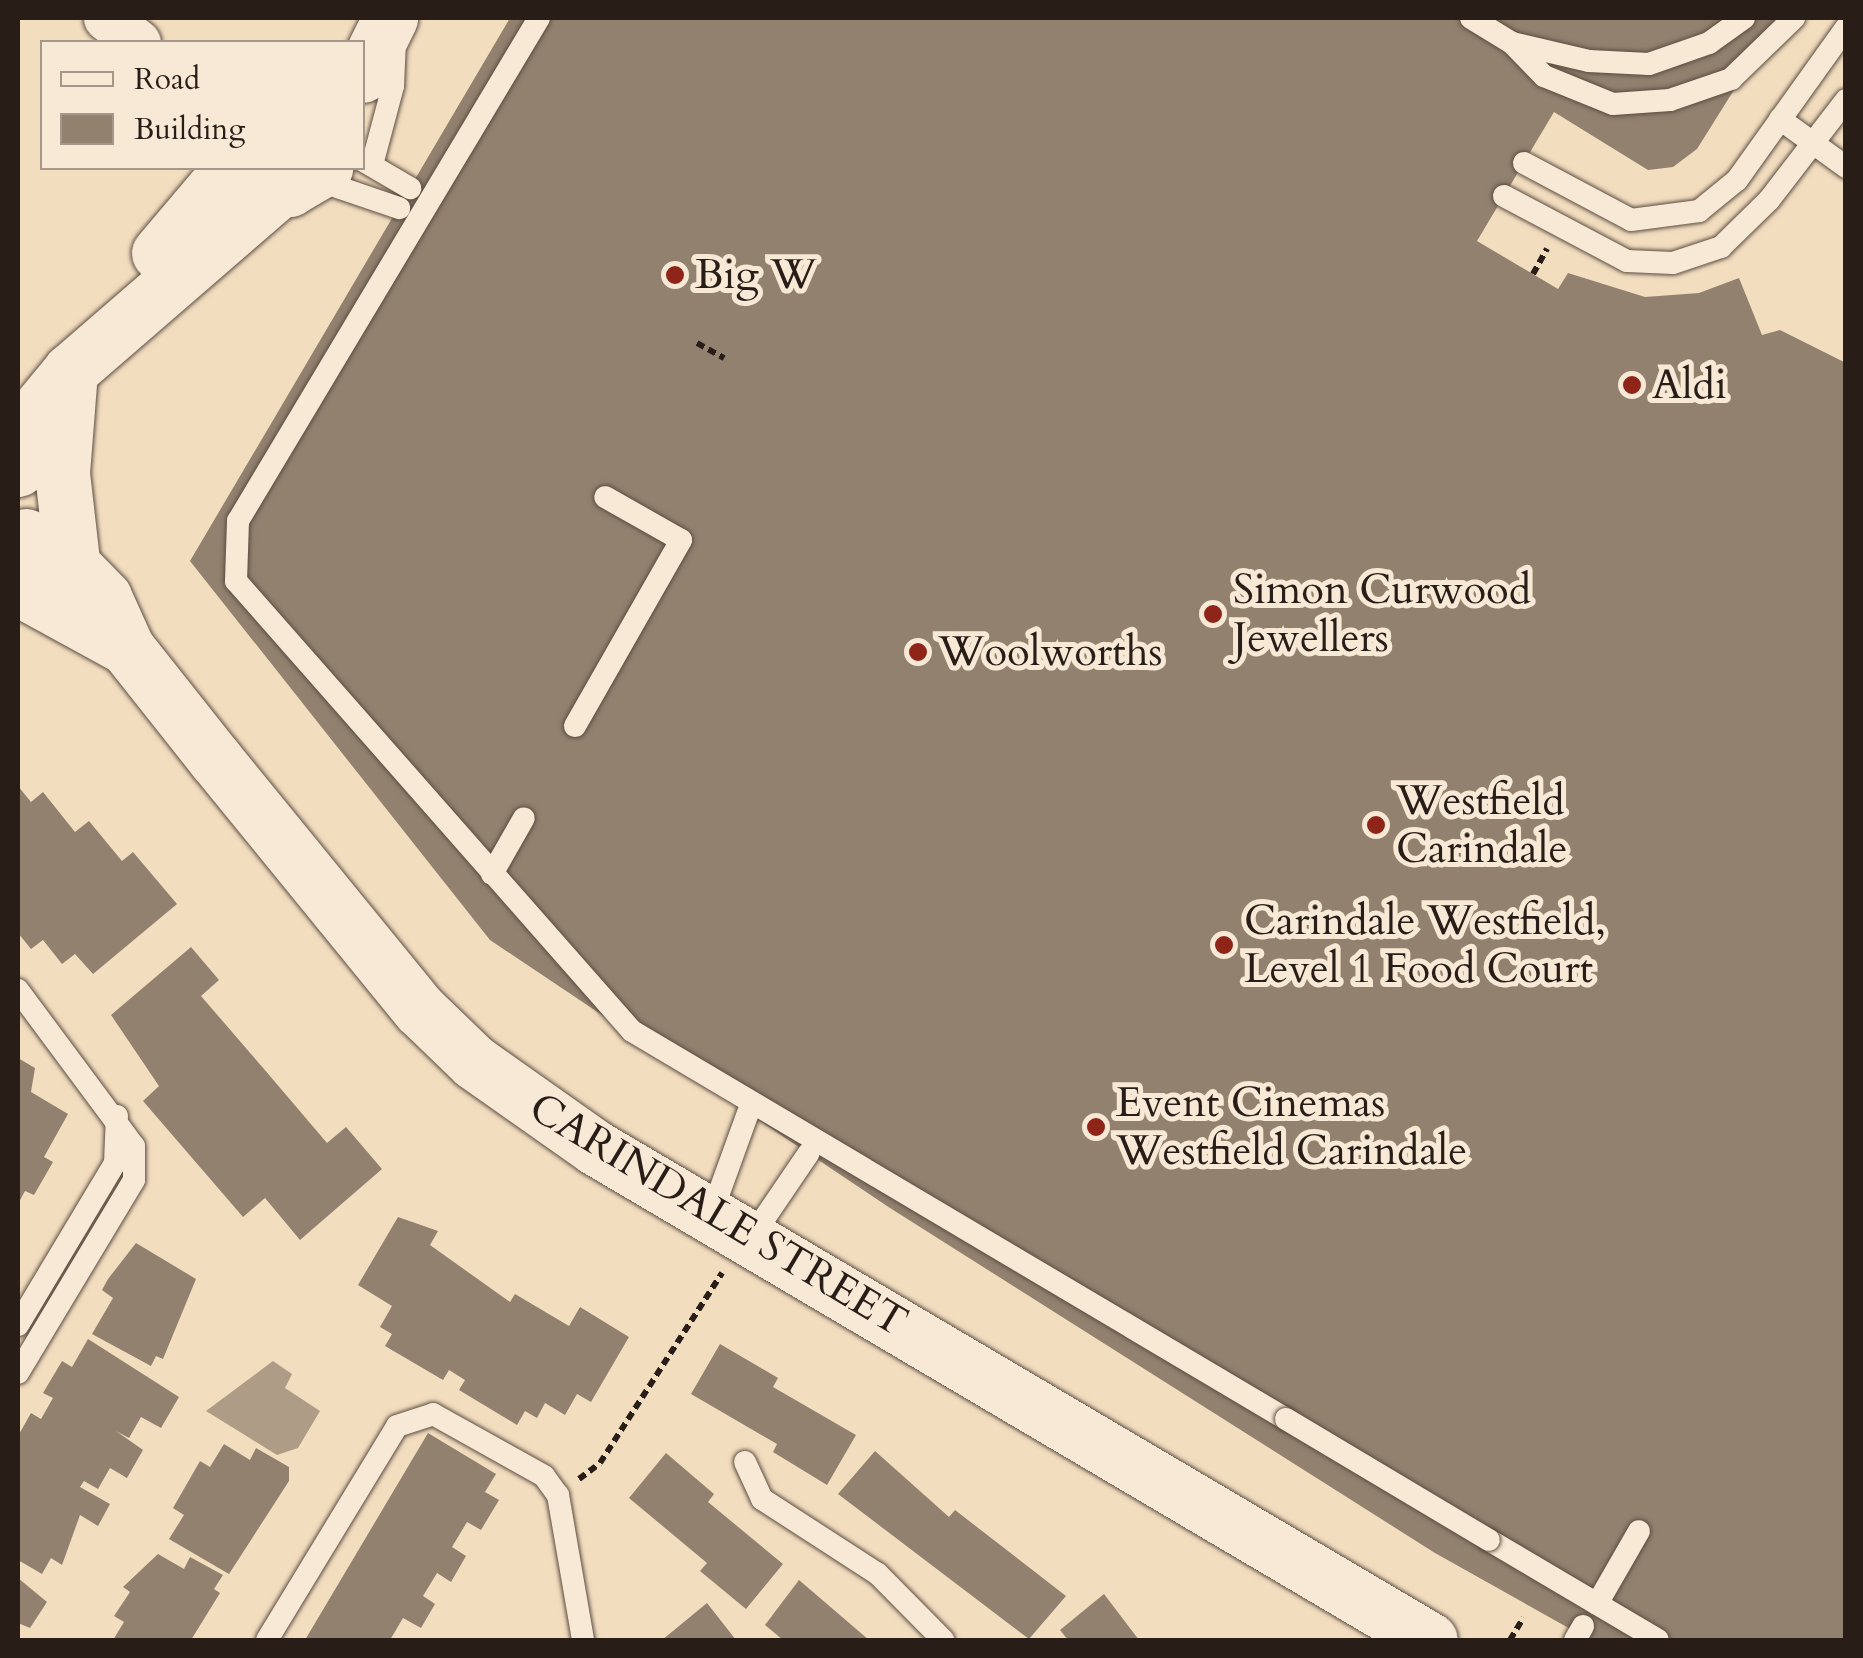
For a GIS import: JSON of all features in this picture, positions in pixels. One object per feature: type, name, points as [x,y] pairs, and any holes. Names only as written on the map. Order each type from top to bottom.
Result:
[{"type":"street","points":[[106,18],[135,40]]},
{"type":"street","points":[[337,40],[352,18]]},
{"type":"street","points":[[365,69],[391,18]]},
{"type":"street","points":[[18,392],[192,221],[230,170]]},
{"type":"street","points":[[18,470],[32,417],[70,371],[317,171]]},
{"type":"street","points":[[33,543],[62,473],[70,371]]},
{"type":"street","name":"CARINDALE STREET","points":[[33,543],[104,597],[127,648],[419,1009],[474,1062],[596,1148],[1430,1640]]},
{"type":"street","name":"CARINDALE STREET","points":[[18,588],[79,617],[127,648]]},
{"type":"street","points":[[18,632],[34,634],[79,617]]},
{"type":"lane","points":[[365,105],[398,59],[391,18]]},
{"type":"lane","points":[[539,18],[238,521],[236,581],[632,1030],[1658,1640]]},
{"type":"lane","points":[[1472,18],[1512,43],[1544,76],[1587,98],[1646,104],[1731,78],[1794,18]]},
{"type":"lane","points":[[1512,43],[1648,64],[1710,43],[1744,18]]},
{"type":"lane","points":[[1524,163],[1617,214],[1666,220],[1699,211],[1737,180],[1846,28]]},
{"type":"lane","points":[[1504,196],[1627,261],[1673,263],[1720,247],[1846,100],[1814,73]]},
{"type":"lane","points":[[1780,119],[1846,167]]},
{"type":"lane","points":[[317,171],[404,198],[317,171]]},
{"type":"lane","points":[[576,726],[681,540],[605,497]]},
{"type":"lane","points":[[492,874],[524,818]]},
{"type":"lane","points":[[18,990],[117,1115],[134,1146],[134,1180],[18,1373]]},
{"type":"lane","points":[[731,1227],[748,1113]]},
{"type":"lane","points":[[18,1326],[115,1163],[117,1115]]},
{"type":"lane","points":[[731,1227],[808,1154]]},
{"type":"lane","points":[[267,1640],[396,1426],[433,1414],[544,1476],[558,1496],[583,1640]]},
{"type":"lane","points":[[745,1462],[762,1499],[878,1574],[943,1640]]},
{"type":"lane","points":[[1596,1604],[1639,1530]]},
{"type":"path","points":[[697,343],[724,358]]},
{"type":"path","points":[[558,1496],[600,1463],[704,1294],[731,1227]]},
{"type":"path","points":[[1510,1640],[1523,1618]]},
{"type":"shaded area","points":[[273,1361],[292,1374],[285,1388],[320,1411],[298,1448],[277,1455],[206,1411]]},
{"type":"building","name":"Westfield Carindale","points":[[510,18],[1779,18],[1697,149],[1673,167],[1648,170],[1554,112],[1477,241],[1558,289],[1568,273],[1645,297],[1699,293],[1739,278],[1762,335],[1780,330],[1846,363],[1846,1640],[1590,1640],[1435,1553],[890,1208],[490,940],[190,561]]},
{"type":"building","points":[[18,786],[31,802],[43,792],[75,832],[89,821],[122,861],[133,852],[177,904],[93,974],[75,954],[62,964],[43,940],[31,949],[18,933]]},
{"type":"building","points":[[191,947],[219,980],[201,996],[327,1143],[346,1127],[382,1169],[300,1240],[265,1198],[243,1217],[143,1101],[159,1086],[111,1015]]},
{"type":"building","points":[[18,1058],[35,1068],[31,1092],[68,1114],[44,1157],[53,1162],[34,1195],[25,1191],[18,1204]]},
{"type":"building","points":[[398,1217],[438,1231],[430,1245],[510,1302],[515,1294],[569,1326],[580,1307],[629,1337],[591,1402],[577,1394],[565,1415],[545,1403],[537,1418],[525,1411],[517,1425],[459,1390],[465,1380],[449,1370],[443,1380],[385,1346],[392,1334],[380,1327],[392,1306],[358,1285]]},
{"type":"building","points":[[136,1243],[196,1279],[163,1359],[156,1356],[151,1366],[92,1334],[113,1298],[102,1290]]},
{"type":"building","points":[[88,1339],[179,1397],[161,1428],[141,1417],[129,1438],[116,1431],[143,1450],[127,1478],[110,1468],[98,1489],[84,1481],[80,1487],[110,1504],[98,1526],[80,1515],[62,1565],[51,1558],[42,1574],[18,1560],[18,1436],[31,1413],[41,1419],[53,1398],[43,1393],[62,1361],[72,1367]]},
{"type":"building","points":[[720,1344],[778,1378],[773,1387],[856,1435],[827,1485],[773,1452],[777,1444],[691,1394]]},
{"type":"building","points":[[428,1433],[496,1474],[485,1492],[499,1500],[481,1530],[467,1522],[452,1547],[466,1556],[451,1582],[437,1573],[423,1596],[435,1604],[421,1628],[403,1618],[390,1640],[305,1640]]},
{"type":"building","points":[[224,1444],[250,1460],[256,1448],[289,1467],[289,1481],[229,1574],[169,1539],[184,1515],[173,1508],[200,1461],[210,1467]]},
{"type":"building","points":[[875,1451],[949,1517],[955,1510],[1066,1596],[1029,1639],[838,1494]]},
{"type":"building","points":[[666,1453],[714,1494],[708,1502],[783,1564],[746,1609],[700,1571],[707,1563],[629,1498]]},
{"type":"building","points":[[158,1554],[184,1569],[190,1557],[223,1575],[214,1589],[220,1593],[191,1640],[113,1640],[124,1622],[114,1616],[130,1592],[123,1587]]},
{"type":"building","points":[[18,1578],[47,1602],[30,1628],[18,1623]]},
{"type":"building","points":[[799,1580],[869,1640],[783,1640],[765,1625]]},
{"type":"building","points":[[1104,1594],[1139,1640],[1068,1640],[1060,1630]]},
{"type":"building","points":[[707,1603],[736,1640],[662,1640]]},
{"type":"place","name":"Big W","points":[[675,275]]},
{"type":"place","name":"Aldi","points":[[1632,385]]},
{"type":"place","name":"Simon Curwood Jewellers","points":[[1213,614]]},
{"type":"place","name":"Woolworths","points":[[918,652]]},
{"type":"place","name":"Westfield Carindale","points":[[1376,825]]},
{"type":"place","name":"Carindale Westfield, Level 1 Food Court","points":[[1224,945]]},
{"type":"place","name":"Event Cinemas Westfield Carindale","points":[[1096,1127]]}]
